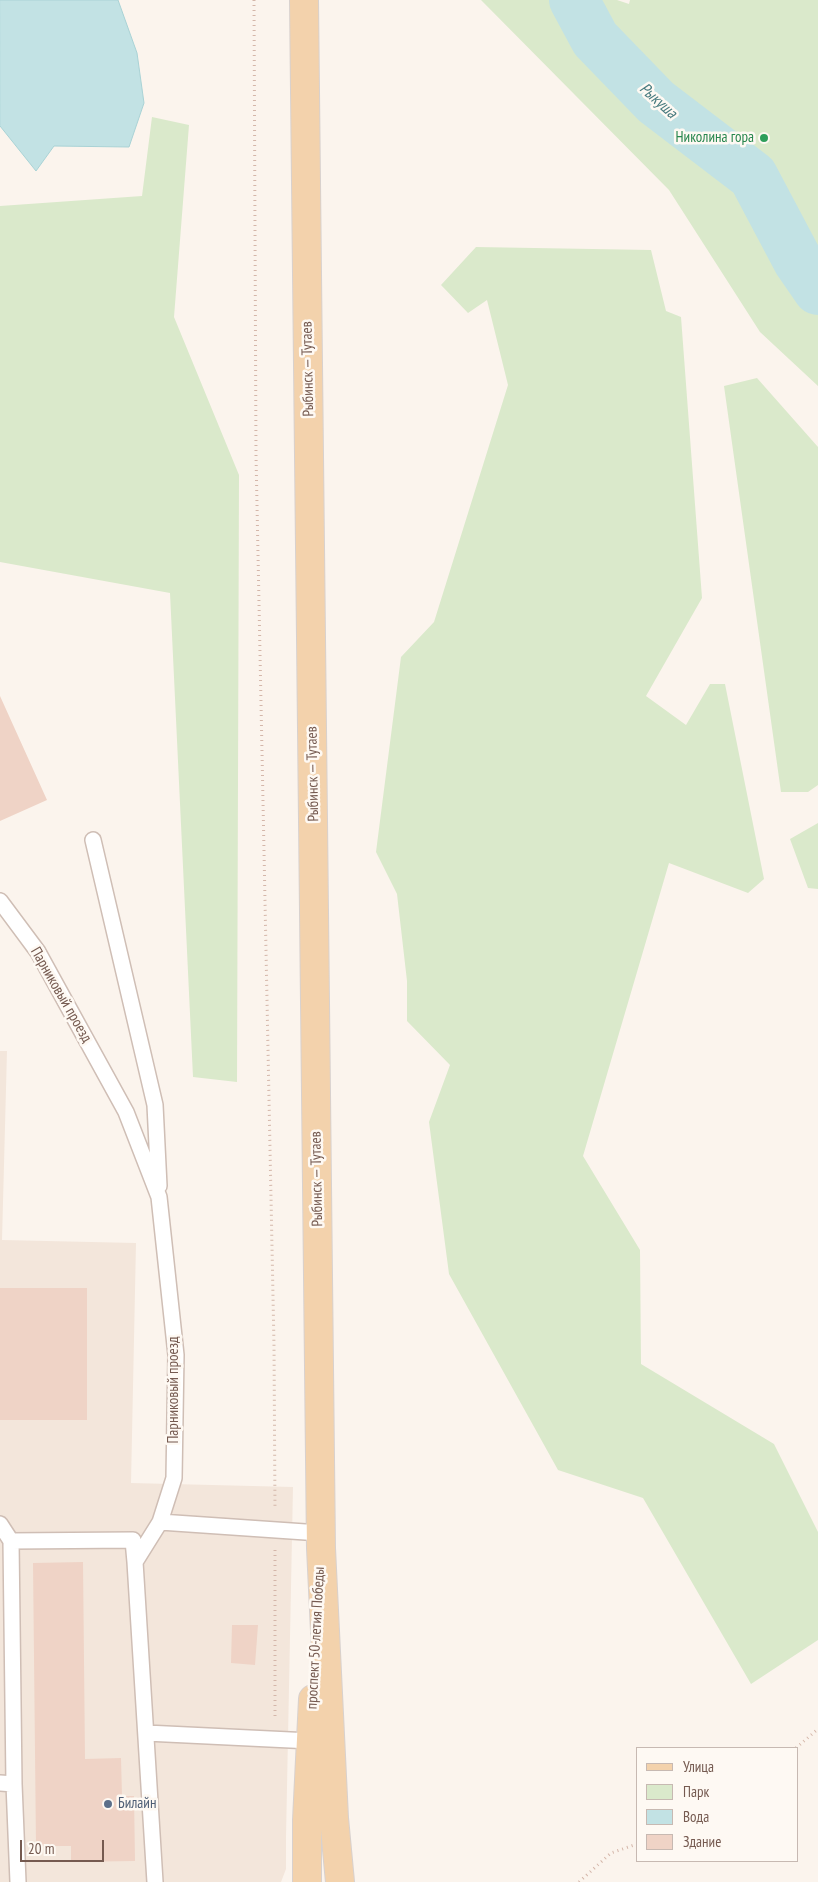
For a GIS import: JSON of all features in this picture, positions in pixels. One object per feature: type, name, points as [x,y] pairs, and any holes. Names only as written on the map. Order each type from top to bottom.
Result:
[{"type":"main road","name":"Рыбинск — Тутаев","points":[[304,0],[320,1541]]},
{"type":"main road","name":"проспект 50-летия Победы","points":[[307,1882],[307,1820],[320,1541]]},
{"type":"main road","name":"проспект 50-летия Победы","points":[[320,1541],[334,1818],[340,1882]]},
{"type":"lane","points":[[93,840],[155,1105],[159,1197]]},
{"type":"lane","name":"Парниковый проезд","points":[[0,901],[38,952],[126,1112],[159,1197],[176,1355],[174,1478],[160,1522],[135,1562]]},
{"type":"lane","points":[[160,1522],[275,1530],[320,1541]]},
{"type":"lane","points":[[0,1524],[12,1541],[7,1783],[18,1882]]},
{"type":"lane","points":[[12,1541],[133,1540],[155,1882]]},
{"type":"lane","points":[[146,1733],[311,1741]]},
{"type":"path","points":[[254,0],[256,465],[274,1336],[275,1739]]},
{"type":"path","points":[[797,1747],[818,1730]]},
{"type":"path","points":[[578,1882],[611,1853],[636,1844]]},
{"type":"shaded area","points":[[0,1051],[7,1051],[2,1240],[136,1243],[131,1483],[293,1487],[286,1869],[281,1882],[0,1882]]},
{"type":"green space","points":[[481,0],[617,0],[629,4],[630,0],[818,0],[818,386],[760,332],[669,190]]},
{"type":"green space","points":[[152,117],[189,125],[174,317],[239,475],[237,1082],[193,1077],[170,593],[0,562],[0,206],[142,196]]},
{"type":"green space","points":[[476,247],[651,250],[666,311],[681,317],[702,598],[646,696],[686,725],[710,684],[725,684],[764,879],[748,893],[669,863],[583,1156],[640,1250],[641,1364],[774,1444],[818,1532],[818,1640],[751,1684],[643,1498],[558,1470],[449,1274],[429,1122],[450,1065],[407,1021],[407,981],[397,894],[376,852],[401,657],[434,622],[508,385],[487,300],[468,313],[441,285]]},
{"type":"green space","points":[[757,378],[818,447],[818,785],[808,792],[781,792],[724,386]]},
{"type":"green space","points":[[818,823],[818,889],[808,888],[790,839]]},
{"type":"water","points":[[0,0],[118,0],[137,53],[144,103],[129,147],[54,146],[36,171],[0,126]]},
{"type":"building","points":[[0,696],[47,800],[0,821]]},
{"type":"building","points":[[0,1288],[87,1288],[87,1420],[0,1420]]},
{"type":"building","points":[[83,1562],[85,1759],[121,1758],[122,1796],[134,1796],[135,1861],[71,1862],[71,1846],[36,1846],[33,1563]]},
{"type":"building","points":[[232,1625],[258,1625],[255,1665],[231,1663]]},
{"type":"waterway","name":"Рыкуша","points":[[574,0],[595,39],[656,102],[753,176],[798,261],[818,290]]},
{"type":"place","name":"Николина гора","points":[[764,138]]},
{"type":"place","name":"Билайн","points":[[108,1804]]}]
